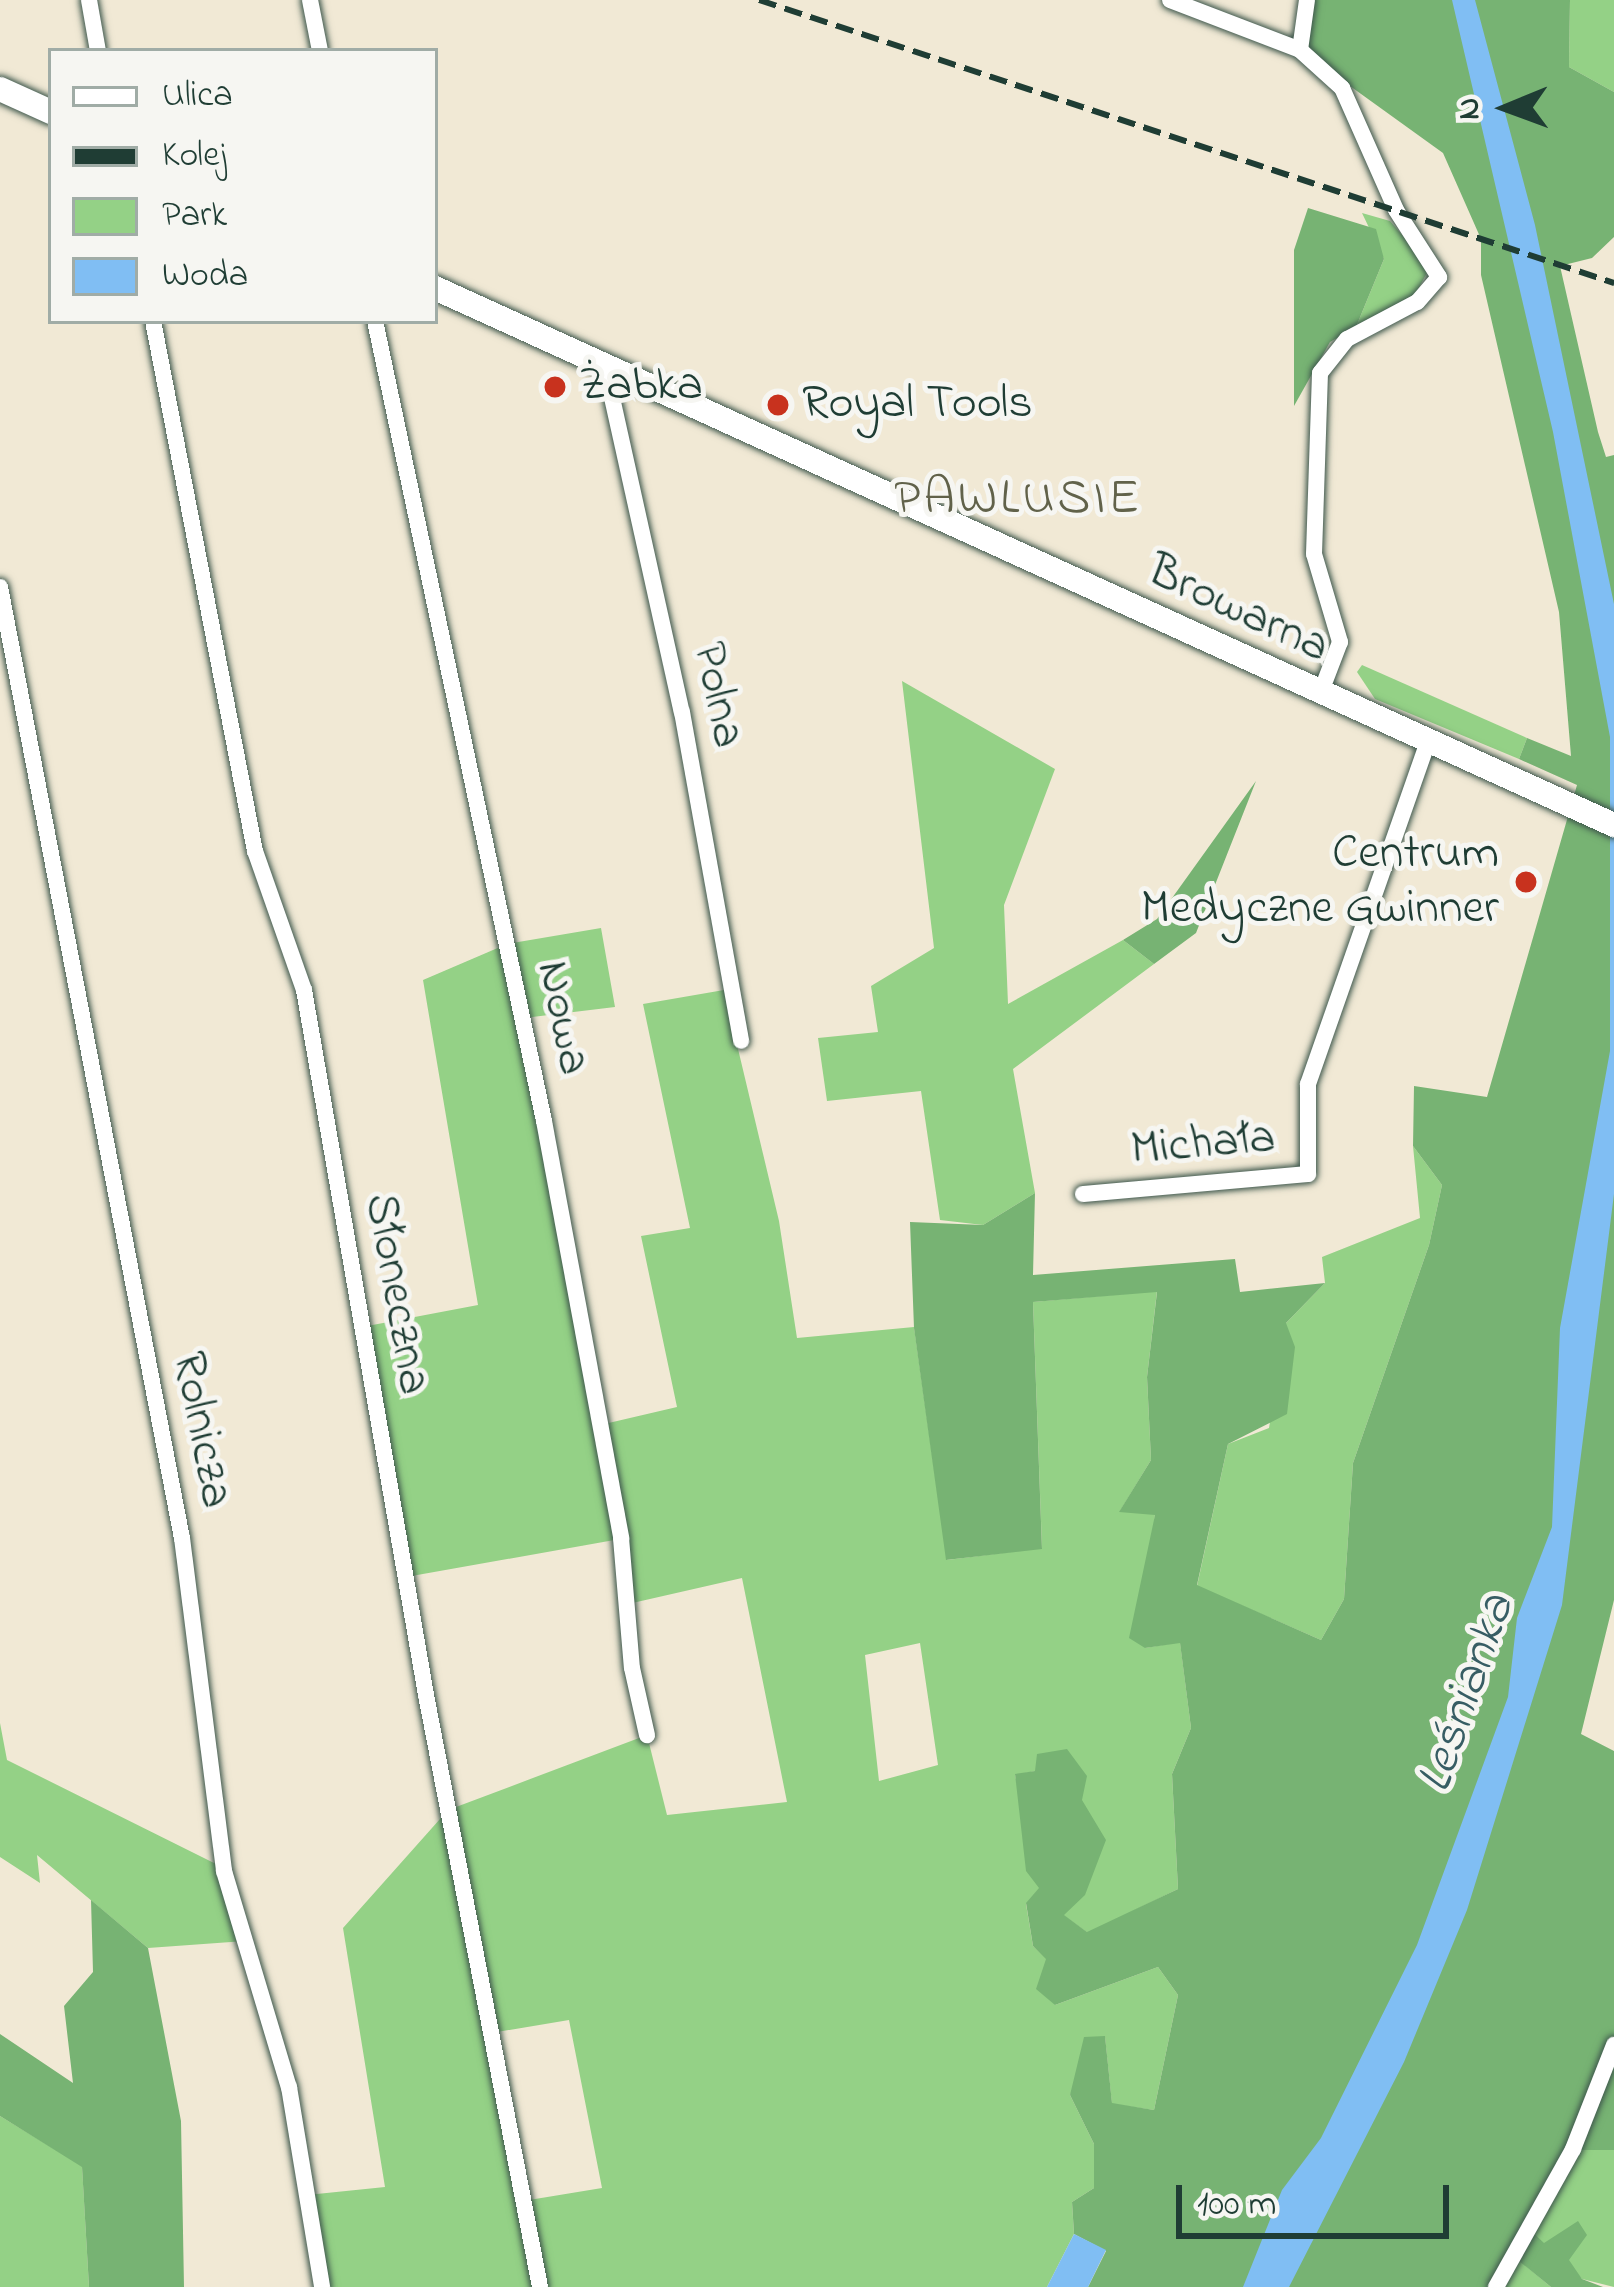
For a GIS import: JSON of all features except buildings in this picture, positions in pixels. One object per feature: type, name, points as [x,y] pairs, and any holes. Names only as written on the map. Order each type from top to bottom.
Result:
[{"type":"street","points":[[89,0],[97,48]]},
{"type":"street","points":[[310,0],[319,48]]},
{"type":"street","points":[[1170,0],[1300,50],[1342,88],[1396,210],[1439,277],[1417,302],[1347,339],[1320,373],[1314,554],[1340,642],[1320,694]]},
{"type":"street","points":[[1300,50],[1307,0]]},
{"type":"street","points":[[0,89],[48,111]]},
{"type":"street","name":"Browarna","points":[[438,289],[1614,825]]},
{"type":"street","name":"Słoneczna","points":[[154,324],[255,851],[304,990],[426,1695],[540,2287]]},
{"type":"street","name":"Nowa","points":[[376,324],[540,1100],[621,1538],[632,1668],[647,1735]]},
{"type":"street","name":"Polna","points":[[605,366],[682,712],[741,1041]]},
{"type":"street","name":"Rolnicza","points":[[0,587],[182,1538],[224,1871],[290,2087],[322,2287]]},
{"type":"street","name":"Michała","points":[[1083,1194],[1308,1174],[1308,1084],[1428,742]]},
{"type":"street","points":[[1496,2287],[1573,2149],[1614,2045]]},
{"type":"green space","points":[[1307,0],[1570,0],[1569,67],[1614,92],[1614,237],[1592,258],[1560,266],[1598,432],[1606,457],[1614,455],[1614,1600],[1581,1734],[1614,1751],[1614,2150],[1572,2150],[1529,2229],[1544,2243],[1578,2221],[1587,2235],[1569,2260],[1582,2279],[1603,2287],[1551,2287],[1514,2257],[1496,2287],[1088,2287],[1106,2251],[1074,2234],[1072,2202],[1094,2188],[1094,2144],[1070,2095],[1084,2037],[1105,2036],[1112,2103],[1154,2110],[1178,1995],[1158,1967],[1055,2005],[1036,1989],[1046,1959],[1033,1946],[1026,1903],[1039,1888],[1026,1871],[1015,1774],[1035,1771],[1037,1754],[1067,1749],[1087,1776],[1082,1800],[1106,1840],[1085,1895],[1064,1915],[1087,1932],[1178,1889],[1172,1774],[1191,1728],[1180,1643],[1145,1648],[1129,1638],[1155,1515],[1119,1512],[1151,1460],[1147,1377],[1157,1292],[1033,1302],[1042,1549],[946,1560],[914,1328],[910,1222],[983,1225],[1035,1193],[1033,1275],[1235,1259],[1240,1292],[1325,1283],[1286,1323],[1295,1347],[1287,1414],[1228,1444],[1197,1585],[1321,1640],[1344,1599],[1353,1463],[1429,1245],[1442,1185],[1413,1146],[1414,1086],[1487,1097],[1577,785],[1519,759],[1527,738],[1571,756],[1559,612],[1481,275],[1481,239],[1443,153],[1300,50]]},
{"type":"green space","points":[[1570,0],[1614,0],[1614,92],[1569,67]]},
{"type":"green space","points":[[1308,208],[1376,229],[1384,259],[1356,327],[1330,342],[1294,406],[1294,250]]},
{"type":"green space","points":[[1362,213],[1390,221],[1430,267],[1415,295],[1356,327],[1384,259]]},
{"type":"green space","points":[[1362,665],[1527,738],[1519,759],[1375,699],[1357,672]]},
{"type":"green space","points":[[902,681],[1055,769],[1004,905],[1008,1004],[1123,940],[1154,964],[1013,1069],[1035,1193],[983,1225],[940,1220],[921,1091],[827,1101],[818,1038],[878,1032],[871,986],[934,948]]},
{"type":"green space","points":[[1256,781],[1196,933],[1154,964],[1123,940],[1157,919]]},
{"type":"green space","points":[[601,928],[615,1007],[524,1018],[600,1425],[677,1407],[641,1236],[690,1228],[643,1004],[724,990],[779,1221],[797,1338],[914,1327],[947,1560],[1042,1548],[1033,1302],[1157,1291],[1147,1377],[1151,1460],[1120,1511],[1155,1514],[1145,1648],[1180,1642],[1191,1728],[1172,1774],[1178,1889],[1088,1933],[1063,1915],[1036,1771],[1015,1775],[1040,1888],[1026,1904],[1033,1946],[1047,1959],[1055,2005],[1158,1967],[1178,1995],[1154,2110],[1112,2104],[1105,2037],[1070,2095],[1094,2144],[1094,2188],[1072,2202],[1074,2234],[1047,2287],[322,2287],[307,2195],[385,2187],[343,1928],[448,1810],[647,1735],[667,1815],[787,1802],[742,1578],[628,1604],[620,1539],[406,1577],[362,1327],[478,1305],[423,980],[507,944]],"holes":[[[920,1643],[938,1765],[879,1781],[865,1655]],[[569,2020],[602,2188],[523,2201],[491,2033]]]},
{"type":"green space","points":[[1413,1146],[1442,1185],[1429,1245],[1353,1463],[1344,1599],[1321,1640],[1197,1586],[1228,1444],[1269,1428],[1286,1323],[1325,1283],[1322,1257],[1420,1218]]},
{"type":"green space","points":[[0,1723],[7,1760],[218,1865],[245,1941],[148,1948],[37,1855],[40,1883],[0,1857]]},
{"type":"green space","points":[[91,1900],[148,1948],[181,2121],[184,2287],[89,2287],[82,2167],[0,2116],[0,2034],[73,2083],[64,2006],[93,1972]]},
{"type":"green space","points":[[0,2116],[82,2166],[89,2287],[0,2287]]},
{"type":"green space","points":[[1573,2149],[1614,2150],[1614,2287],[1582,2279],[1528,2229]]},
{"type":"green space","points":[[1514,2256],[1551,2287],[1496,2287]]},
{"type":"water","points":[[1452,0],[1475,0],[1535,225],[1614,604],[1614,1194],[1562,1605],[1467,1910],[1404,2062],[1289,2287],[1243,2287],[1282,2190],[1321,2138],[1417,1945],[1508,1697],[1517,1618],[1552,1527],[1560,1328],[1610,1051],[1610,737],[1553,432]]},
{"type":"water","points":[[1074,2234],[1106,2250],[1088,2287],[1047,2287]]},
{"type":"railway","points":[[759,0],[1614,283]]},
{"type":"place","name":"Żabka","points":[[555,387]]},
{"type":"place","name":"Royal Tools","points":[[778,405]]},
{"type":"place","name":"Centrum Medyczne Gwinner","points":[[1526,882]]},
{"type":"district","name":"PAWLUSIE","points":[[1018,500]]},
{"type":"water label","name":"Leśnianka","points":[[1468,1694]]}]
